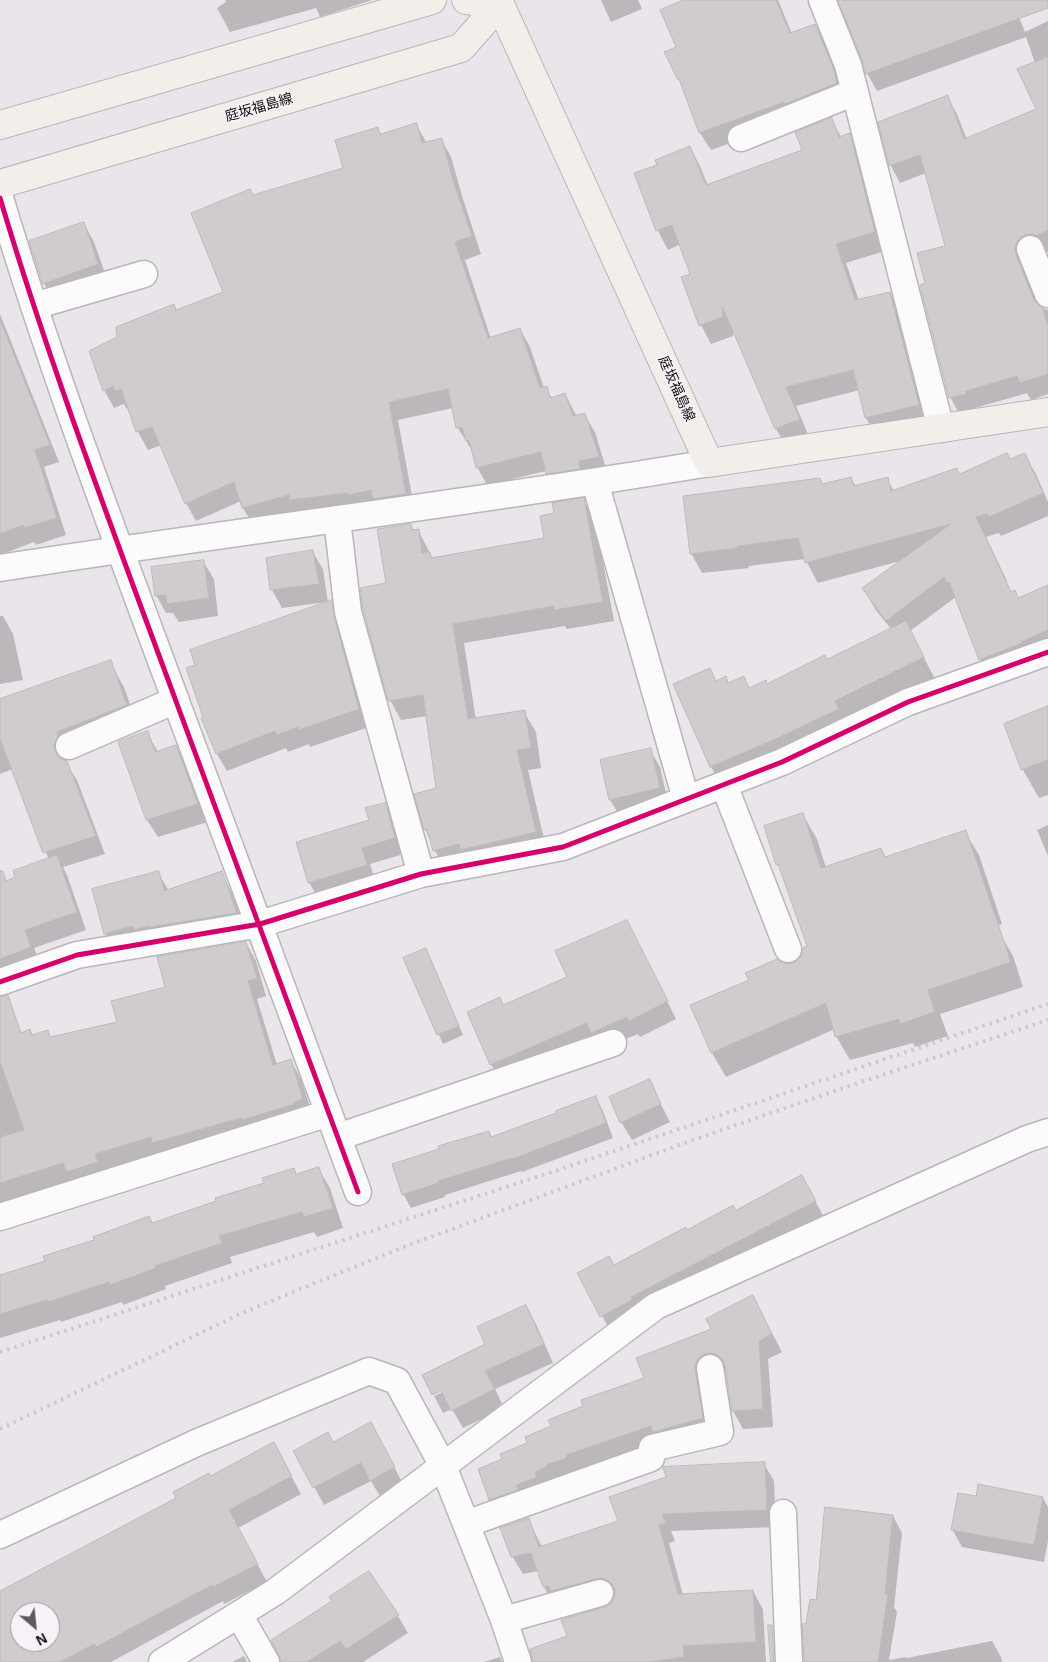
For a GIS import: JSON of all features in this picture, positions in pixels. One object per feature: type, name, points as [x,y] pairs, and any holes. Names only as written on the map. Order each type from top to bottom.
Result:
[{"type":"main road","points":[[0,125],[432,0]]},
{"type":"main road","points":[[466,0],[501,1]]},
{"type":"main road","name":"庭坂福島線","points":[[0,184],[461,48],[501,1],[709,463]]},
{"type":"main road","points":[[709,463],[1048,412]]},
{"type":"street","points":[[822,0],[848,65],[941,429]]},
{"type":"street","points":[[741,138],[855,92]]},
{"type":"street","points":[[0,198],[34,306],[119,549],[260,924],[358,1192]]},
{"type":"street","points":[[1030,249],[1048,294]]},
{"type":"street","points":[[34,306],[144,274]]},
{"type":"street","points":[[0,568],[119,549],[595,482],[709,463]]},
{"type":"street","points":[[595,482],[686,799]]},
{"type":"street","points":[[337,519],[348,612],[421,874]]},
{"type":"street","points":[[0,982],[77,955],[260,924],[421,874],[563,847],[782,762],[908,702],[1048,652]]},
{"type":"street","points":[[69,746],[176,700]]},
{"type":"street","points":[[724,785],[788,949]]},
{"type":"street","points":[[338,1137],[613,1043]]},
{"type":"street","points":[[0,1217],[329,1113]]},
{"type":"street","points":[[162,1662],[275,1592],[656,1306],[1028,1139],[1048,1132]]},
{"type":"street","points":[[466,1524],[651,1458],[652,1448],[720,1432],[710,1368]]},
{"type":"street","points":[[0,1535],[196,1443],[370,1371],[398,1381],[443,1466],[504,1620],[518,1662]]},
{"type":"street","points":[[783,1513],[790,1662]]},
{"type":"street","points":[[504,1620],[600,1593]]},
{"type":"street","points":[[239,1615],[266,1662]]},
{"type":"building","points":[[684,0],[776,0],[790,33],[815,24],[834,70],[837,83],[785,104],[784,102],[699,133],[679,79],[664,52],[676,47],[660,10]]},
{"type":"building","points":[[838,0],[1048,0],[1048,8],[866,74]]},
{"type":"building","points":[[1048,57],[1048,230],[1036,236],[1032,234],[1024,235],[1018,240],[1015,247],[1016,255],[1034,300],[1042,307],[1048,326],[1048,374],[1020,383],[1017,376],[949,398],[920,285],[925,283],[917,253],[945,246],[920,155],[889,166],[878,122],[948,95],[964,139],[1036,109],[1017,69]]},
{"type":"building","points":[[832,118],[839,137],[850,133],[875,232],[836,244],[855,300],[890,292],[919,405],[865,418],[853,370],[786,387],[800,419],[775,429],[722,306],[723,317],[699,326],[681,277],[690,274],[672,225],[656,231],[634,173],[657,165],[655,160],[690,146],[706,185],[802,150],[795,132]]},
{"type":"building","points":[[417,123],[422,143],[442,138],[453,180],[472,236],[455,242],[488,338],[520,328],[540,388],[547,386],[550,398],[565,393],[573,416],[585,413],[599,457],[579,461],[580,469],[546,474],[541,452],[476,468],[469,440],[466,441],[462,427],[456,428],[448,389],[389,402],[406,494],[373,499],[371,490],[348,495],[348,493],[290,500],[289,495],[242,508],[234,482],[185,504],[152,427],[136,432],[121,389],[115,391],[113,386],[103,391],[89,351],[117,337],[116,327],[174,304],[176,310],[223,292],[191,213],[250,189],[253,195],[343,168],[335,140],[378,127],[380,134]]},
{"type":"building","points":[[84,222],[98,264],[43,284],[29,241]]},
{"type":"building","points":[[0,323],[50,445],[35,450],[57,518],[24,528],[23,525],[0,534]]},
{"type":"building","points":[[1007,453],[1010,459],[1025,453],[1043,493],[989,517],[987,514],[976,517],[1011,592],[1015,590],[1018,598],[1048,585],[1048,630],[1022,643],[979,660],[949,582],[947,583],[944,577],[886,621],[862,588],[951,524],[805,563],[798,538],[690,554],[683,496],[820,478],[822,484],[851,477],[854,486],[888,477],[891,491],[957,468],[959,474]]},
{"type":"building","points":[[584,498],[603,602],[554,610],[554,606],[453,624],[468,719],[525,710],[531,748],[517,750],[536,832],[460,850],[459,844],[433,851],[427,829],[424,830],[414,794],[436,788],[423,695],[388,701],[363,609],[360,588],[386,583],[377,529],[411,524],[412,530],[419,529],[422,553],[430,552],[431,558],[544,538],[540,516],[554,513],[552,503]]},
{"type":"building","points":[[313,550],[319,584],[270,590],[266,558]]},
{"type":"building","points":[[204,560],[209,598],[167,604],[166,595],[155,596],[151,567]]},
{"type":"building","points":[[332,600],[334,616],[359,709],[299,730],[298,727],[277,735],[275,731],[216,754],[201,718],[203,717],[186,668],[195,665],[190,650]]},
{"type":"building","points":[[906,621],[924,657],[835,701],[839,709],[710,767],[673,684],[710,668],[716,681],[726,676],[728,683],[744,676],[749,688],[766,680],[767,684],[825,655],[827,659]]},
{"type":"building","points":[[111,660],[127,705],[57,732],[58,736],[54,745],[55,751],[60,758],[67,761],[96,836],[43,853],[0,739],[0,699]]},
{"type":"building","points":[[1048,706],[1048,760],[1021,770],[1004,724]]},
{"type":"building","points":[[148,731],[155,752],[176,745],[198,804],[146,820],[118,742]]},
{"type":"building","points":[[651,748],[660,788],[609,800],[600,760]]},
{"type":"building","points":[[386,803],[395,838],[362,848],[367,865],[308,883],[296,842],[369,820],[365,808]]},
{"type":"building","points":[[803,813],[821,868],[881,848],[885,857],[966,830],[1011,962],[928,990],[935,1012],[900,1024],[899,1019],[835,1037],[826,1003],[711,1053],[690,1005],[749,980],[745,973],[777,959],[785,964],[794,963],[800,958],[803,948],[807,946],[778,864],[776,865],[764,826]]},
{"type":"building","points":[[57,855],[77,912],[25,930],[31,947],[0,959],[0,871],[3,871],[6,881],[15,877],[13,871]]},
{"type":"building","points":[[159,871],[164,891],[222,871],[237,913],[149,926],[134,930],[133,926],[104,934],[92,889]]},
{"type":"building","points":[[627,920],[668,1001],[629,1021],[627,1017],[591,1033],[587,1023],[490,1065],[467,1012],[500,997],[503,1005],[567,977],[555,951]]},
{"type":"building","points":[[246,942],[257,978],[248,981],[273,1065],[291,1059],[303,1099],[294,1102],[295,1104],[242,1120],[241,1118],[152,1143],[151,1137],[95,1154],[98,1162],[66,1172],[63,1163],[0,1183],[0,1137],[24,1130],[0,1061],[0,997],[8,995],[21,1033],[30,1029],[32,1035],[48,1030],[50,1037],[117,1022],[111,1001],[165,987],[157,957]]},
{"type":"building","points":[[426,948],[459,1026],[437,1035],[403,958]]},
{"type":"building","points":[[650,1079],[661,1104],[620,1123],[609,1097]]},
{"type":"building","points":[[596,1096],[606,1123],[513,1159],[438,1181],[438,1183],[402,1195],[392,1164],[439,1149],[438,1146],[489,1131],[491,1137]]},
{"type":"building","points":[[319,1167],[333,1208],[304,1217],[302,1212],[219,1236],[222,1243],[155,1266],[156,1268],[110,1285],[109,1282],[48,1302],[47,1300],[0,1314],[0,1275],[45,1261],[43,1256],[94,1240],[93,1237],[149,1216],[152,1223],[216,1201],[215,1198],[264,1183],[262,1178],[294,1168],[296,1174]]},
{"type":"building","points":[[802,1175],[816,1201],[631,1297],[632,1300],[600,1317],[577,1273],[609,1256],[614,1265],[686,1227],[687,1230],[733,1205],[736,1210]]},
{"type":"building","points":[[753,1295],[772,1334],[759,1341],[763,1409],[732,1411],[725,1365],[716,1354],[707,1353],[696,1362],[695,1370],[703,1418],[653,1432],[651,1426],[566,1455],[567,1458],[546,1465],[546,1467],[535,1472],[537,1477],[516,1485],[518,1490],[489,1500],[478,1469],[502,1459],[500,1454],[527,1443],[525,1437],[551,1426],[548,1420],[583,1406],[581,1400],[644,1378],[636,1358],[711,1329],[706,1319]]},
{"type":"building","points":[[526,1305],[544,1344],[485,1371],[495,1389],[451,1411],[441,1391],[432,1395],[422,1375],[485,1344],[477,1327]]},
{"type":"building","points":[[371,1422],[395,1467],[370,1481],[361,1463],[313,1488],[293,1451],[328,1432],[333,1442]]},
{"type":"building","points":[[274,1442],[292,1476],[229,1510],[258,1564],[213,1587],[212,1585],[96,1647],[94,1644],[60,1662],[0,1662],[0,1591],[176,1498],[173,1492],[209,1473],[210,1476]]},
{"type":"building","points":[[765,1462],[767,1510],[662,1514],[666,1523],[659,1525],[678,1594],[753,1590],[756,1642],[683,1646],[684,1657],[651,1662],[533,1662],[530,1649],[567,1636],[561,1620],[605,1607],[611,1603],[615,1589],[610,1582],[603,1578],[551,1591],[549,1586],[543,1587],[531,1553],[511,1557],[500,1528],[529,1518],[539,1547],[618,1521],[609,1497],[666,1477],[663,1467]]},
{"type":"building","points":[[978,1484],[1043,1497],[1034,1545],[951,1530],[958,1493],[976,1496]]},
{"type":"building","points":[[825,1507],[893,1515],[885,1594],[888,1594],[878,1662],[804,1662],[802,1624],[806,1623],[810,1599],[816,1600]]},
{"type":"building","points":[[369,1571],[399,1615],[346,1649],[340,1641],[307,1662],[281,1662],[271,1640],[332,1601],[329,1597]]},
{"type":"building","points":[[768,1625],[772,1625],[774,1662],[771,1662]]},
{"type":"railway","points":[[0,1352],[555,1171],[1048,1004]]},
{"type":"railway","points":[[0,1429],[242,1313],[406,1246],[693,1140],[1048,1020]]},
{"type":"cycle path","points":[[0,198],[40,326],[84,452],[358,1192]]},
{"type":"cycle path","points":[[0,982],[77,955],[260,924],[421,874],[563,847],[782,762],[908,702],[1048,652]]}]
